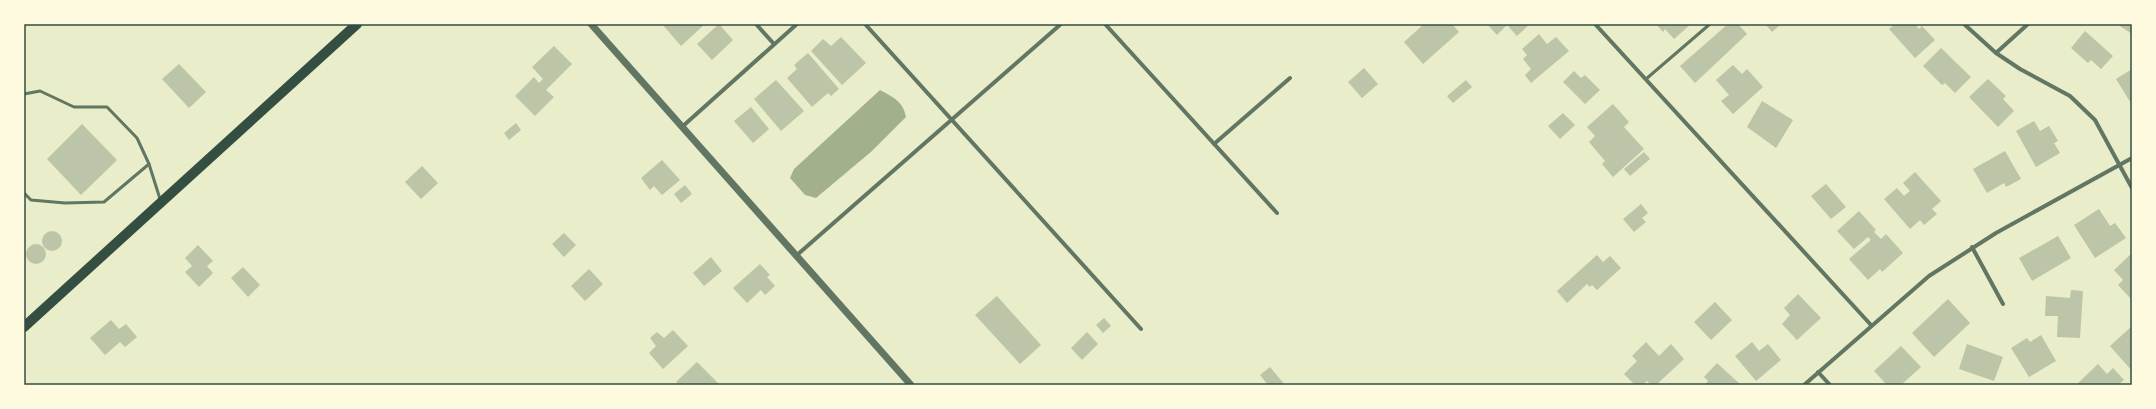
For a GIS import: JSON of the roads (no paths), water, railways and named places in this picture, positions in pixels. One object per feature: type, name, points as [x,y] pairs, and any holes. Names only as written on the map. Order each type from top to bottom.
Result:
[{"type":"main road","points":[[24,327],[357,24]]},
{"type":"street","points":[[591,24],[911,385]]},
{"type":"street","points":[[756,24],[774,44]]},
{"type":"street","points":[[683,126],[797,24]]},
{"type":"street","points":[[865,24],[1142,329]]},
{"type":"street","points":[[797,255],[1061,24]]},
{"type":"street","points":[[1106,24],[1277,214]]},
{"type":"street","points":[[1595,24],[1871,325]]},
{"type":"street","points":[[1964,24],[1996,53],[2020,69],[2070,96],[2095,120],[2132,188]]},
{"type":"street","points":[[1996,53],[2028,24]]},
{"type":"street","points":[[1214,144],[1290,78]]},
{"type":"street","points":[[1804,385],[1929,276],[1972,247],[2132,158]]},
{"type":"street","points":[[1972,247],[2003,304]]},
{"type":"street","points":[[1818,372],[1830,385]]},
{"type":"lane","points":[[1646,79],[1710,24]]},
{"type":"lane","points":[[24,94],[40,91],[74,107],[107,108],[137,138],[162,202]]},
{"type":"lane","points":[[25,194],[31,200],[65,203],[104,202],[148,164]]},
{"type":"lane","points":[[24,200],[25,194]]}]
